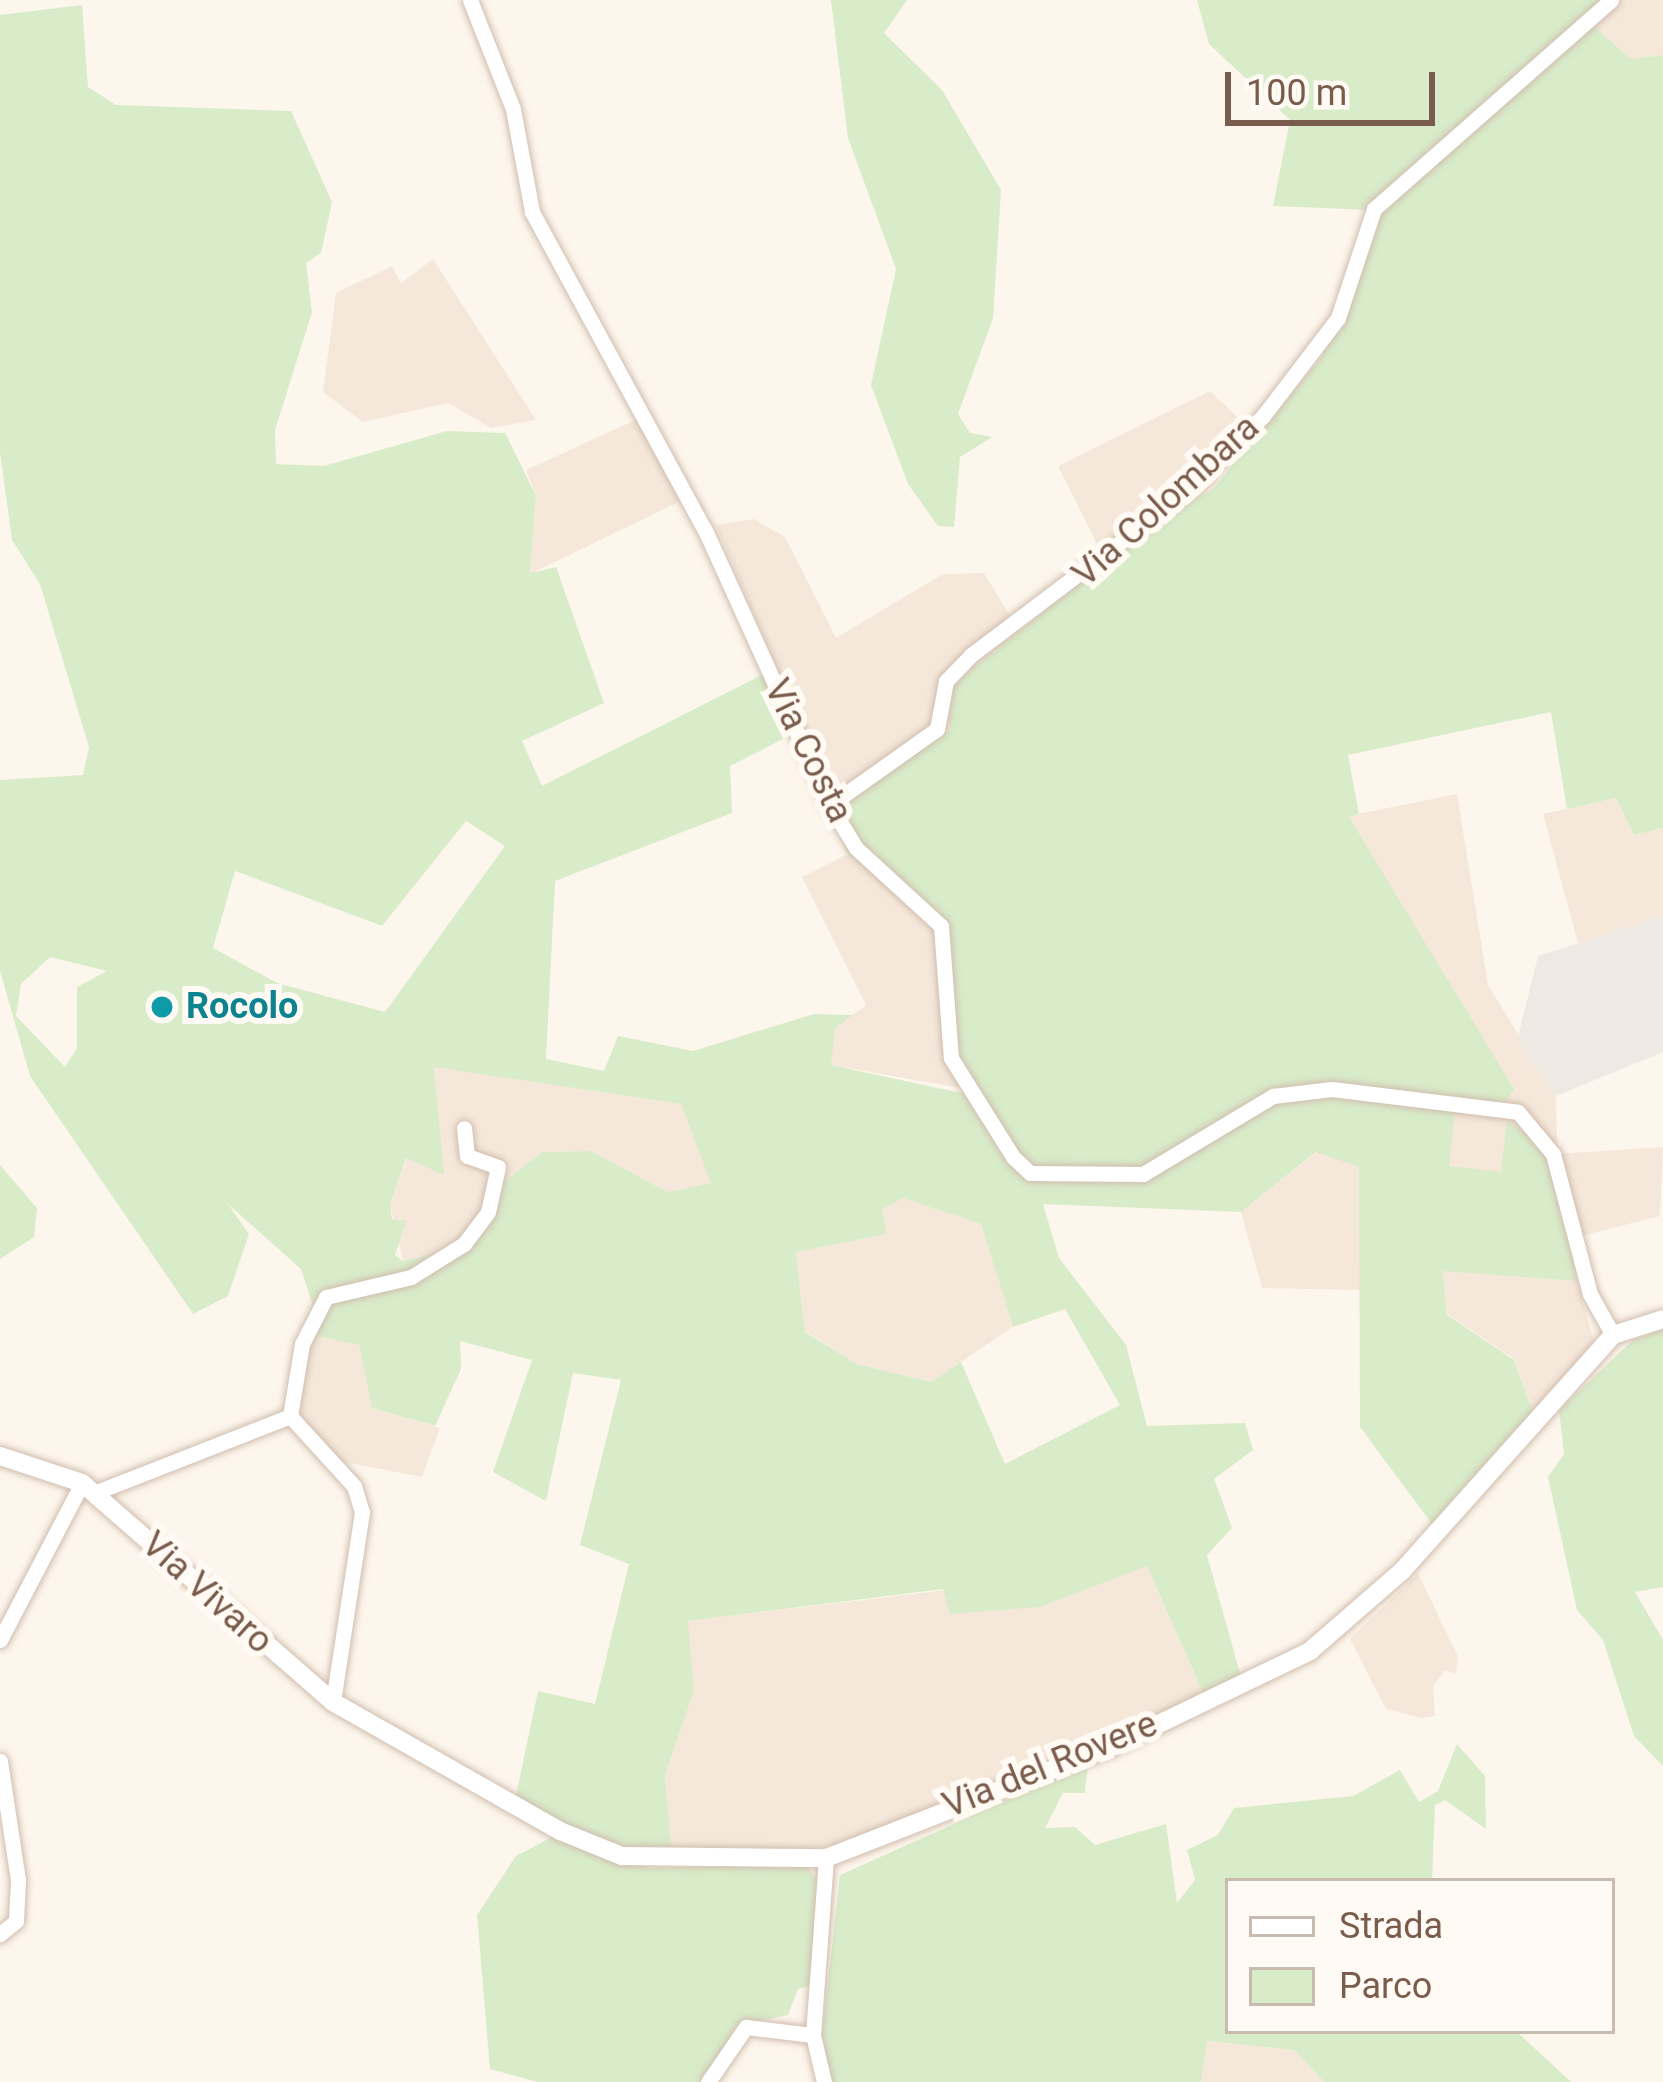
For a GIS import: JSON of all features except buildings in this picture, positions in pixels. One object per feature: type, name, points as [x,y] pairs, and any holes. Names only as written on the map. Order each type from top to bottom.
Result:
[{"type":"street","name":"Via Costa","points":[[470,0],[513,109],[532,212],[705,530],[830,805],[856,848],[941,926],[961,1089],[1030,1173],[1143,1174],[1274,1096],[1391,1091],[1518,1112],[1552,1154],[1590,1294],[1613,1335]]},
{"type":"street","name":"Via Colombara","points":[[830,805],[937,729],[946,681],[971,655],[1192,488],[1263,416],[1338,318],[1374,208],[1611,0]]},
{"type":"street","points":[[290,1416],[302,1344],[326,1297],[411,1277],[464,1244],[488,1212],[498,1167],[467,1156],[464,1128]]},
{"type":"street","points":[[1613,1335],[1663,1319]]},
{"type":"street","name":"Via del Rovere","points":[[333,1702],[622,1856],[826,1858],[1112,1746],[1310,1652],[1417,1556],[1613,1335]]},
{"type":"street","points":[[0,1640],[88,1488],[290,1416]]},
{"type":"street","points":[[290,1416],[353,1486],[362,1511],[333,1702]]},
{"type":"street","name":"Via Vivaro","points":[[0,1456],[88,1488],[333,1702]]},
{"type":"street","points":[[0,1761],[18,1880],[16,1921],[0,1934]]},
{"type":"street","points":[[824,2082],[813,2035],[826,1858]]},
{"type":"street","points":[[708,2082],[746,2027],[813,2035]]},
{"type":"shaded area","points":[[1606,0],[1663,0],[1663,55],[1631,59],[1587,20]]},
{"type":"shaded area","points":[[433,259],[536,420],[491,428],[448,403],[363,422],[323,392],[336,293],[392,266],[401,283]]},
{"type":"shaded area","points":[[1210,391],[1253,432],[1211,491],[1098,546],[1058,466]]},
{"type":"shaded area","points":[[646,415],[689,497],[530,574],[536,496],[526,470]]},
{"type":"shaded area","points":[[754,519],[785,537],[836,638],[943,574],[984,573],[1020,632],[950,730],[830,794],[716,525]]},
{"type":"shaded area","points":[[1457,794],[1488,985],[1556,1096],[1557,1154],[1663,1147],[1660,1216],[1573,1238],[1501,1173],[1448,1166],[1456,1100],[1503,1105],[1513,1090],[1348,816]]},
{"type":"shaded area","points":[[1616,798],[1634,835],[1663,828],[1663,916],[1578,943],[1543,814]]},
{"type":"shaded area","points":[[852,852],[946,931],[972,1090],[830,1065],[835,1028],[866,1005],[802,877]]},
{"type":"shaded area","points":[[1663,916],[1663,1052],[1556,1096],[1517,1041],[1538,956]]},
{"type":"shaded area","points":[[434,1066],[681,1104],[712,1183],[668,1192],[591,1151],[542,1152],[490,1193],[475,1245],[403,1261],[390,1205],[407,1157],[443,1174]]},
{"type":"shaded area","points":[[1317,1152],[1360,1167],[1366,1290],[1262,1288],[1241,1212]]},
{"type":"shaded area","points":[[903,1197],[981,1224],[1013,1327],[931,1382],[857,1364],[805,1331],[796,1252],[886,1234],[882,1209]]},
{"type":"shaded area","points":[[1443,1270],[1577,1281],[1598,1356],[1535,1418],[1514,1359],[1447,1314]]},
{"type":"shaded area","points":[[306,1334],[359,1345],[372,1408],[440,1428],[422,1477],[329,1459],[295,1411]]},
{"type":"shaded area","points":[[1147,1566],[1204,1695],[948,1815],[843,1845],[672,1855],[665,1775],[694,1691],[687,1621]]},
{"type":"shaded area","points":[[1418,1573],[1458,1657],[1456,1674],[1445,1670],[1433,1686],[1435,1716],[1422,1718],[1386,1709],[1350,1639]]},
{"type":"shaded area","points":[[1206,2041],[1294,2050],[1324,2082],[1201,2082]]},
{"type":"green space","points":[[831,0],[907,0],[884,33],[942,90],[1001,190],[993,318],[958,414],[970,433],[992,437],[960,457],[954,527],[938,526],[908,484],[871,385],[896,269],[848,138]]},
{"type":"green space","points":[[1197,0],[1606,0],[1588,21],[1631,59],[1663,55],[1663,828],[1634,835],[1616,798],[1567,809],[1551,712],[1348,755],[1359,814],[1349,817],[1514,1089],[1503,1106],[1456,1100],[1449,1166],[1501,1172],[1507,1121],[1557,1154],[1577,1281],[1443,1271],[1447,1315],[1514,1360],[1535,1418],[1438,1532],[1360,1427],[1359,1167],[1316,1152],[1241,1212],[1043,1204],[1059,1258],[1126,1345],[1147,1426],[1245,1423],[1253,1450],[1214,1479],[1232,1528],[1207,1555],[1241,1677],[1204,1695],[1147,1566],[1040,1607],[950,1614],[943,1589],[688,1621],[694,1691],[665,1775],[672,1855],[608,1847],[515,1800],[538,1691],[595,1704],[629,1564],[580,1545],[621,1380],[573,1373],[546,1501],[493,1472],[532,1360],[460,1341],[461,1369],[435,1426],[372,1408],[359,1345],[306,1334],[315,1312],[301,1269],[228,1204],[249,1234],[228,1296],[193,1314],[30,1076],[0,971],[0,780],[83,775],[89,747],[40,584],[12,540],[0,452],[0,15],[82,5],[88,87],[116,105],[291,111],[332,202],[321,253],[306,263],[312,312],[275,430],[276,464],[324,466],[447,431],[505,433],[536,496],[530,573],[556,567],[604,703],[522,741],[542,786],[764,674],[789,736],[730,766],[732,813],[555,881],[546,1059],[604,1071],[618,1036],[693,1051],[814,1014],[853,1015],[835,1028],[831,1065],[961,1093],[971,1091],[955,1049],[946,931],[846,852],[830,794],[950,730],[951,686],[1069,591],[1098,546],[1211,491],[1321,358],[1370,210],[1273,206],[1290,120],[1209,44]],"holes":[[[466,821],[505,846],[385,1012],[277,983],[213,948],[235,871],[382,926]],[[50,957],[107,971],[77,987],[77,1048],[65,1067],[16,1016],[21,984]],[[434,1067],[681,1104],[711,1183],[668,1192],[591,1151],[542,1152],[490,1193],[475,1245],[403,1261],[395,1255],[406,1221],[392,1219],[390,1205],[406,1158],[444,1175]],[[903,1198],[981,1224],[1013,1327],[1065,1309],[1120,1405],[1005,1464],[961,1362],[931,1382],[857,1364],[805,1332],[796,1252],[887,1234],[882,1209]]]},
{"type":"green space","points":[[0,1165],[37,1208],[34,1237],[0,1259]]},
{"type":"green space","points":[[1663,1329],[1663,1587],[1635,1592],[1663,1640],[1663,1766],[1634,1736],[1603,1640],[1577,1610],[1548,1477],[1564,1454],[1559,1410],[1632,1341]]},
{"type":"green space","points":[[1457,1744],[1485,1776],[1486,1829],[1445,1800],[1435,1805],[1432,1878],[1225,1878],[1225,2034],[1519,2034],[1571,2082],[1324,2082],[1294,2050],[1207,2041],[1201,2082],[832,2082],[821,2044],[840,1875],[1088,1764],[1085,1793],[1063,1793],[1045,1828],[1075,1827],[1095,1845],[1166,1824],[1177,1903],[1195,1880],[1187,1850],[1218,1835],[1234,1808],[1353,1796],[1400,1770],[1419,1802],[1438,1791]]},
{"type":"green space","points":[[552,1837],[649,1868],[804,1864],[818,1879],[821,1983],[798,1989],[788,2015],[736,2026],[704,2082],[538,2082],[490,2069],[477,1915],[516,1856]]},
{"type":"place","name":"Rocolo","points":[[162,1007]]}]
